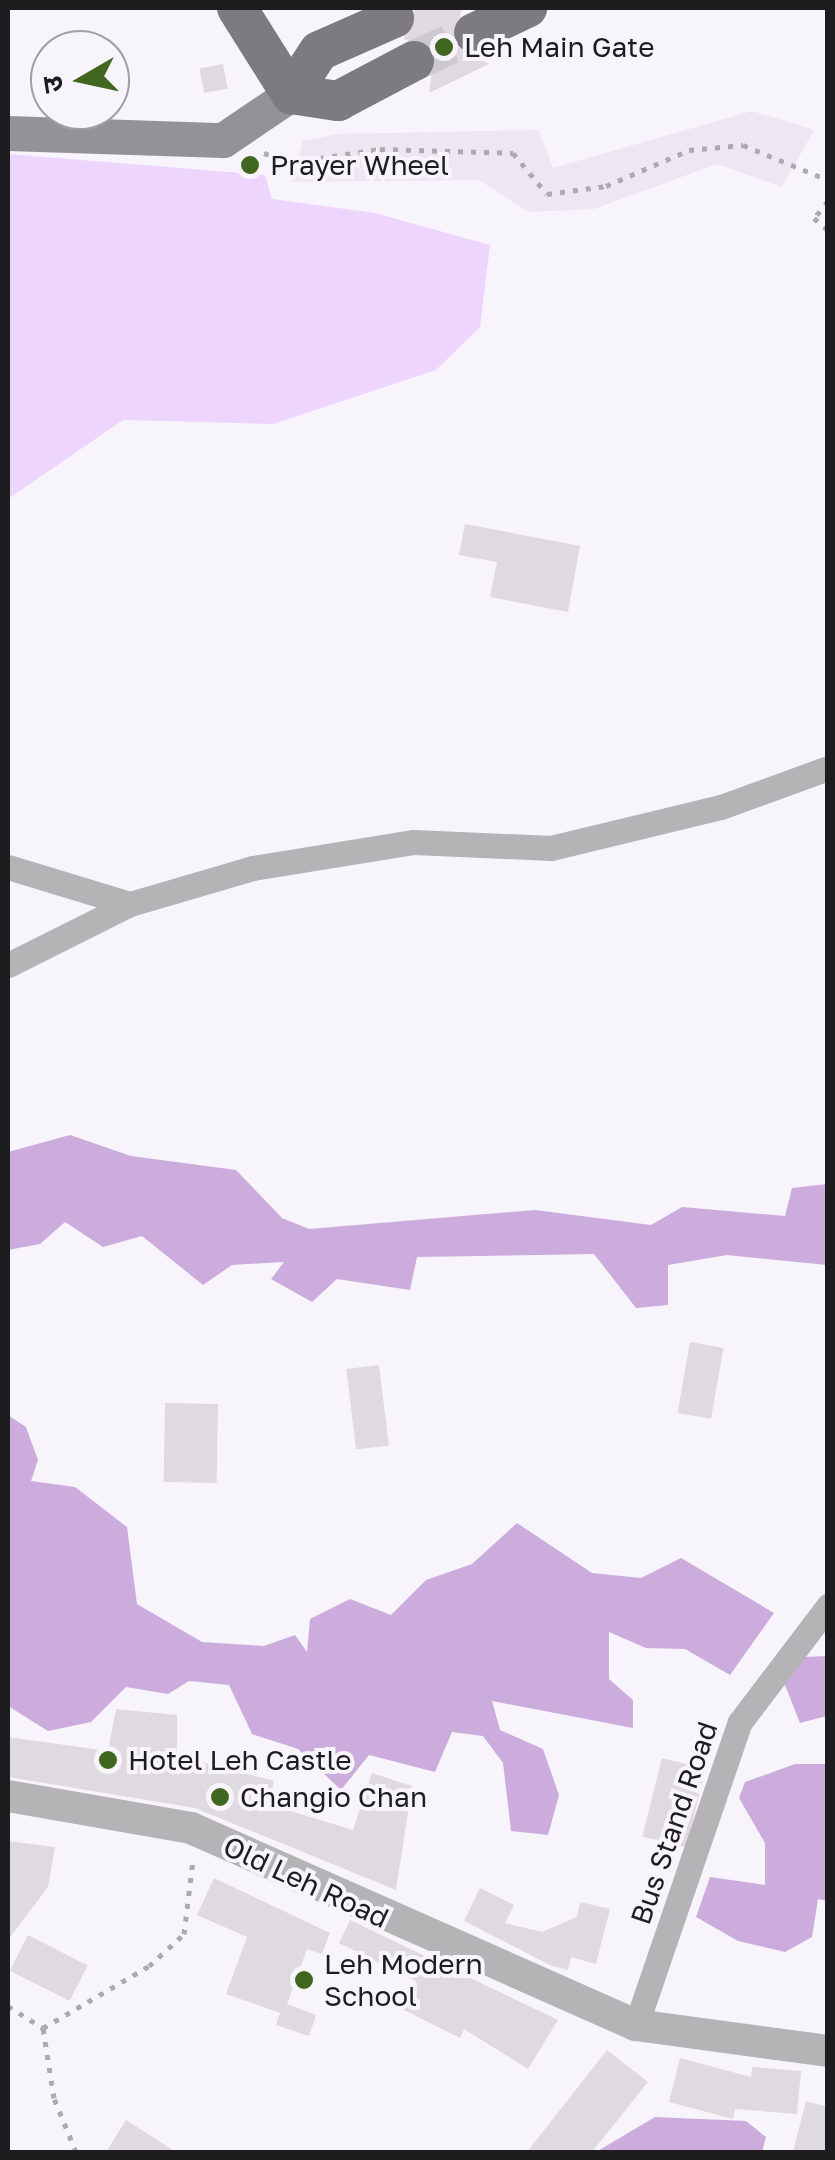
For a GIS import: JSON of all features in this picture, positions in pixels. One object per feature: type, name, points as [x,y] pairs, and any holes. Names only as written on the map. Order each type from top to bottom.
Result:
[{"type":"main road","points":[[236,8],[291,94],[338,101],[414,61]]},
{"type":"main road","points":[[474,33],[527,8]]},
{"type":"main road","points":[[8,133],[223,140],[291,94],[318,51],[394,18]]},
{"type":"street","points":[[8,965],[130,904],[252,868],[414,842],[551,848],[722,808],[828,768]]},
{"type":"street","points":[[8,868],[130,904]]},
{"type":"street","name":"Bus Stand Road","points":[[636,2025],[740,1722],[828,1606]]},
{"type":"street","name":"Old Leh Road","points":[[8,1796],[191,1828],[636,2025],[828,2051]]},
{"type":"path","points":[[223,140],[294,162],[380,149],[513,153],[547,194],[606,186],[689,150],[744,145],[828,180]]},
{"type":"path","points":[[828,201],[814,218],[828,230]]},
{"type":"path","points":[[44,2028],[149,1966],[184,1934],[195,1900],[191,1828]]},
{"type":"path","points":[[8,2006],[44,2028]]},
{"type":"path","points":[[44,2028],[54,2098],[76,2152]]},
{"type":"shaded area","points":[[752,111],[814,130],[782,187],[717,164],[594,209],[528,212],[479,180],[292,182],[303,141],[338,134],[539,130],[553,168]]},
{"type":"shaded area","points":[[8,154],[265,175],[272,199],[375,213],[490,245],[480,327],[436,370],[273,424],[123,420],[8,499]]},
{"type":"shaded area","points":[[70,1135],[131,1156],[236,1170],[282,1218],[309,1229],[535,1210],[651,1225],[682,1207],[785,1216],[792,1188],[827,1184],[827,1265],[727,1255],[668,1265],[668,1305],[636,1308],[594,1254],[417,1257],[410,1290],[337,1279],[312,1302],[271,1279],[284,1262],[232,1265],[203,1285],[142,1236],[103,1247],[65,1222],[40,1244],[8,1250],[8,1152]]},
{"type":"shaded area","points":[[8,1415],[26,1427],[38,1460],[31,1481],[75,1487],[127,1527],[137,1604],[202,1642],[264,1646],[295,1635],[307,1652],[310,1619],[350,1599],[391,1615],[426,1580],[472,1564],[517,1523],[592,1573],[641,1578],[681,1558],[774,1613],[730,1675],[685,1649],[646,1648],[609,1632],[609,1679],[633,1700],[633,1728],[492,1701],[500,1730],[543,1749],[559,1795],[548,1835],[511,1831],[503,1763],[483,1736],[452,1732],[435,1772],[369,1755],[341,1790],[298,1749],[252,1734],[229,1685],[189,1681],[168,1694],[126,1687],[91,1722],[48,1731],[8,1706]]},
{"type":"shaded area","points":[[827,1656],[827,1716],[800,1723],[783,1680],[803,1657]]},
{"type":"shaded area","points":[[795,1764],[827,1764],[827,1901],[818,1899],[812,1937],[785,1952],[738,1941],[696,1917],[710,1877],[765,1885],[765,1843],[739,1798],[745,1782]]},
{"type":"shaded area","points":[[655,2117],[746,2121],[766,2137],[762,2152],[596,2152]]},
{"type":"building","name":"Leh Main Gate","points":[[415,8],[462,8],[453,44],[489,64],[429,93],[435,51],[404,39]]},
{"type":"building","points":[[223,64],[228,89],[204,93],[199,69]]},
{"type":"building","points":[[465,524],[580,546],[568,612],[490,597],[497,562],[459,555]]},
{"type":"building","points":[[690,1342],[723,1348],[711,1419],[677,1413]]},
{"type":"building","points":[[379,1365],[389,1445],[356,1449],[346,1369]]},
{"type":"building","points":[[165,1403],[218,1404],[217,1483],[164,1482]]},
{"type":"building","points":[[116,1709],[177,1715],[177,1755],[274,1781],[268,1804],[353,1830],[372,1773],[412,1786],[396,1890],[195,1808],[8,1777],[8,1737],[108,1751]]},
{"type":"building","points":[[662,1758],[706,1769],[686,1847],[642,1837]]},
{"type":"building","points":[[8,1841],[55,1847],[48,1887],[8,1940]]},
{"type":"building","points":[[214,1878],[330,1933],[322,1954],[307,1949],[287,2004],[316,2015],[309,2036],[276,2025],[280,2013],[226,1994],[247,1937],[197,1915]]},
{"type":"building","points":[[480,1888],[514,1905],[505,1923],[542,1932],[577,1917],[580,1902],[610,1909],[596,1964],[571,1957],[568,1970],[552,1966],[464,1921]]},
{"type":"building","points":[[350,1920],[558,2020],[528,2069],[464,2029],[460,2038],[402,2009],[416,1981],[339,1943]]},
{"type":"building","points":[[28,1935],[88,1965],[70,2001],[10,1971]]},
{"type":"building","points":[[607,2050],[648,2082],[592,2152],[527,2152]]},
{"type":"building","points":[[680,2058],[751,2077],[752,2067],[801,2071],[797,2114],[735,2109],[733,2119],[669,2102]]},
{"type":"building","points":[[806,2101],[828,2107],[828,2152],[793,2152]]},
{"type":"building","points":[[126,2120],[176,2152],[106,2152]]},
{"type":"tunnel","points":[[414,61],[474,33]]},
{"type":"place","name":"Leh Main Gate","points":[[444,47]]},
{"type":"place","name":"Prayer Wheel","points":[[250,165]]},
{"type":"place","name":"Hotel Leh Castle","points":[[108,1760]]},
{"type":"place","name":"Changio Chan","points":[[220,1797]]},
{"type":"place","name":"Leh Modern School","points":[[304,1980]]}]
